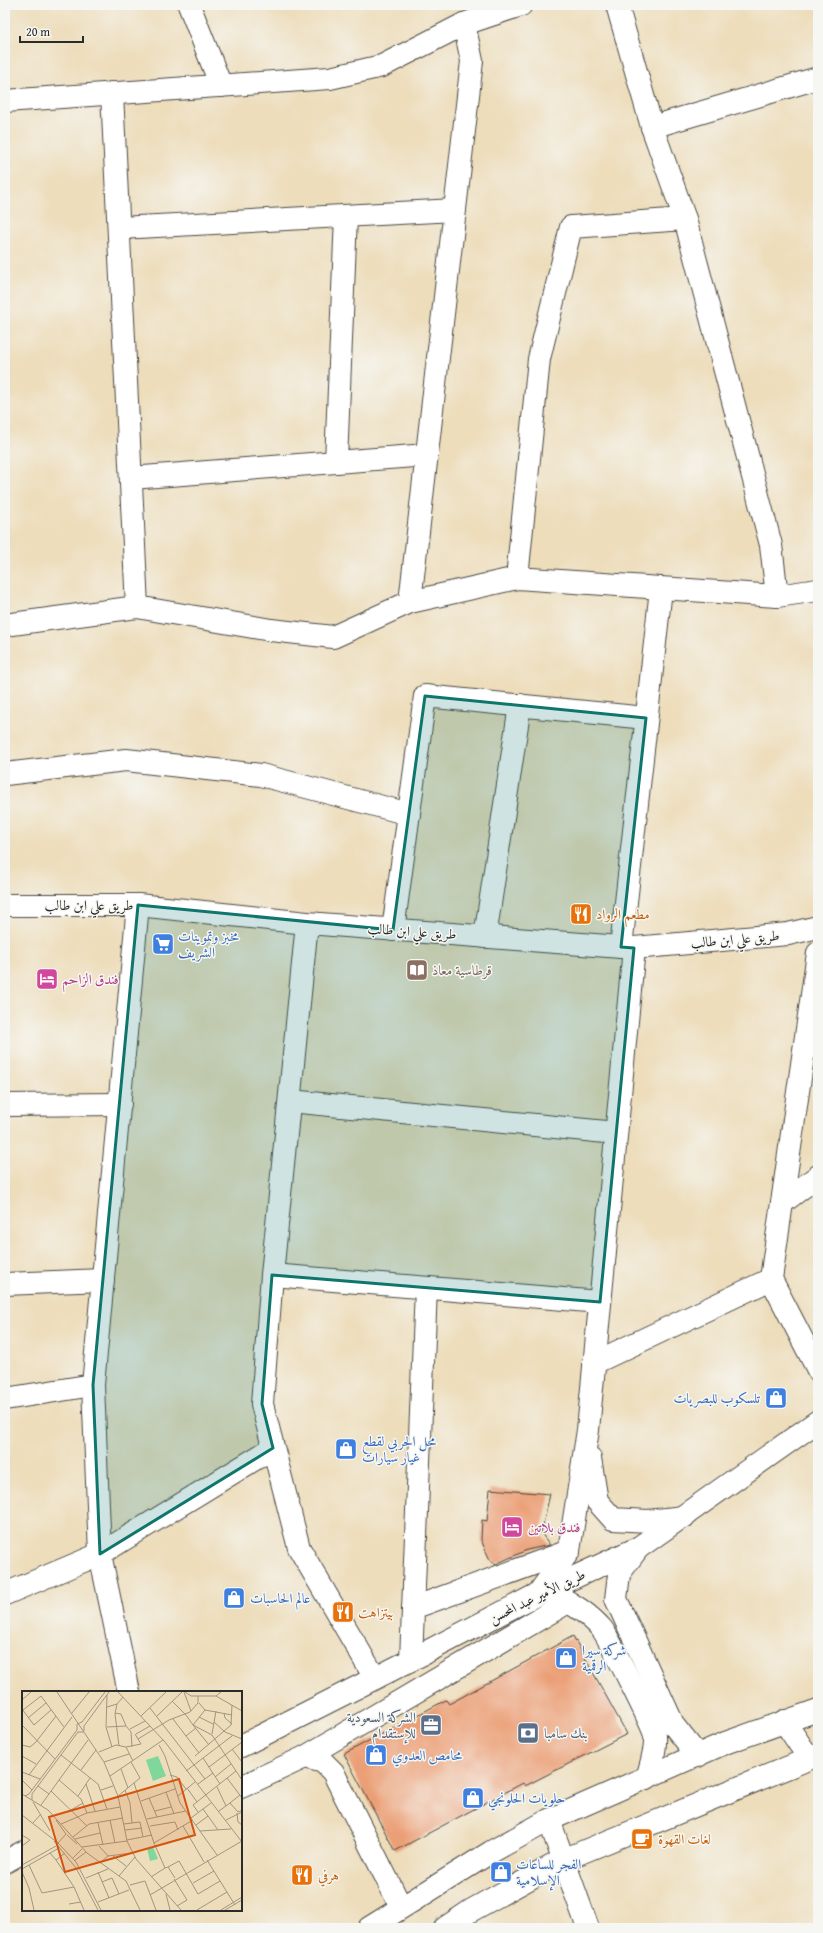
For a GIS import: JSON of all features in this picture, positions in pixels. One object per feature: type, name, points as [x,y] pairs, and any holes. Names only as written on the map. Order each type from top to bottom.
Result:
[{"type":"street","points":[[189,5],[221,86]]},
{"type":"street","points":[[5,101],[330,78],[382,66],[464,24],[521,5]]},
{"type":"street","points":[[618,5],[652,127],[685,219],[771,545],[777,596]]},
{"type":"street","points":[[410,602],[472,61],[464,24]]},
{"type":"street","points":[[652,127],[818,78]]},
{"type":"street","points":[[112,94],[137,607]]},
{"type":"street","points":[[119,228],[455,210]]},
{"type":"street","points":[[336,462],[346,216]]},
{"type":"street","points":[[517,578],[540,359],[571,227],[685,219]]},
{"type":"street","points":[[131,478],[427,455]]},
{"type":"street","points":[[5,625],[137,607],[271,630],[333,637],[410,602],[517,578],[777,596],[818,590]]},
{"type":"street","points":[[647,1778],[654,1756],[655,1735],[603,1631],[585,1611],[568,1602],[542,1592],[569,1551],[588,1430],[616,1133],[627,948],[646,718],[661,589]]},
{"type":"street","points":[[393,930],[425,696],[646,718]]},
{"type":"street","points":[[485,937],[520,705]]},
{"type":"street","points":[[5,774],[126,760],[260,775],[409,814]]},
{"type":"street","name":"طريق علي ابن طالب","points":[[5,905],[138,905],[307,923],[627,948],[788,934],[818,927]]},
{"type":"street","points":[[129,1691],[100,1554],[93,1385],[138,905]]},
{"type":"street","points":[[307,923],[272,1275],[262,1404],[299,1548],[375,1678]]},
{"type":"street","points":[[818,953],[771,1279],[818,1370]]},
{"type":"street","points":[[290,1101],[616,1133]]},
{"type":"street","points":[[5,1105],[120,1104]]},
{"type":"street","points":[[782,1203],[818,1176]]},
{"type":"street","points":[[272,1275],[600,1302]]},
{"type":"street","points":[[594,1363],[771,1279]]},
{"type":"street","points":[[5,1284],[103,1280]]},
{"type":"street","points":[[411,1660],[426,1288]]},
{"type":"street","points":[[5,1399],[93,1385]]},
{"type":"street","name":"طريق الأمير عبد المحسن","points":[[242,1745],[542,1592],[638,1548],[818,1422]]},
{"type":"street","points":[[588,1430],[591,1470],[597,1501],[613,1519],[648,1521],[684,1517]]},
{"type":"street","points":[[5,1594],[100,1554],[273,1448]]},
{"type":"street","points":[[638,1548],[619,1574],[616,1599],[674,1726],[698,1756]]},
{"type":"street","points":[[413,1608],[569,1551]]},
{"type":"street","points":[[242,1787],[305,1757],[568,1602]]},
{"type":"street","points":[[369,1928],[491,1852],[549,1820],[725,1743],[818,1710]]},
{"type":"street","points":[[445,1928],[474,1919],[563,1860],[814,1757],[784,1721]]},
{"type":"street","points":[[305,1757],[323,1762],[333,1772],[401,1907]]},
{"type":"street","points":[[549,1820],[588,1928]]},
{"type":"street","points":[[5,1862],[22,1853]]},
{"type":"highlighted area","points":[[425,696],[646,718],[621,947],[634,948],[600,1302],[272,1275],[262,1404],[273,1448],[100,1554],[93,1385],[138,905],[393,930]]},
{"type":"building","name":"فندق بلاتين","points":[[490,1489],[550,1494],[541,1533],[550,1545],[527,1550],[496,1564],[490,1560],[481,1540],[482,1520],[487,1521]]},
{"type":"building","points":[[573,1636],[627,1734],[525,1786],[523,1783],[395,1851],[344,1754],[446,1700],[449,1704]]},
{"type":"place","name":"مطعم الرواد","points":[[581,914]]},
{"type":"place","name":"مخبز وتموينات الشريف","points":[[163,944]]},
{"type":"place","name":"قرطاسية معاذ","points":[[417,970]]},
{"type":"place","name":"فندق الزاحم","points":[[47,979]]},
{"type":"place","name":"تلسكوب للبصريات","points":[[776,1398]]},
{"type":"place","name":"محل الحربي لقطع غيار سيارات","points":[[346,1449]]},
{"type":"place","name":"فندق بلاتين","points":[[512,1527]]},
{"type":"place","name":"عالم الحاسبات","points":[[234,1598]]},
{"type":"place","name":"بيتزاهت","points":[[343,1612]]},
{"type":"place","name":"شركة سيرا الرقمية","points":[[566,1658]]},
{"type":"place","name":"الشركة السعودية للإستقدام","points":[[431,1725]]},
{"type":"place","name":"بنك سامبا","points":[[528,1733]]},
{"type":"place","name":"محامص العدوي","points":[[376,1755]]},
{"type":"place","name":"حلويات الحلونجي","points":[[473,1798]]},
{"type":"place","name":"لغات القهوة","points":[[642,1839]]},
{"type":"place","name":"الفجر للساعات الإسلامية","points":[[501,1872]]},
{"type":"place","name":"هرفي","points":[[302,1875]]}]
